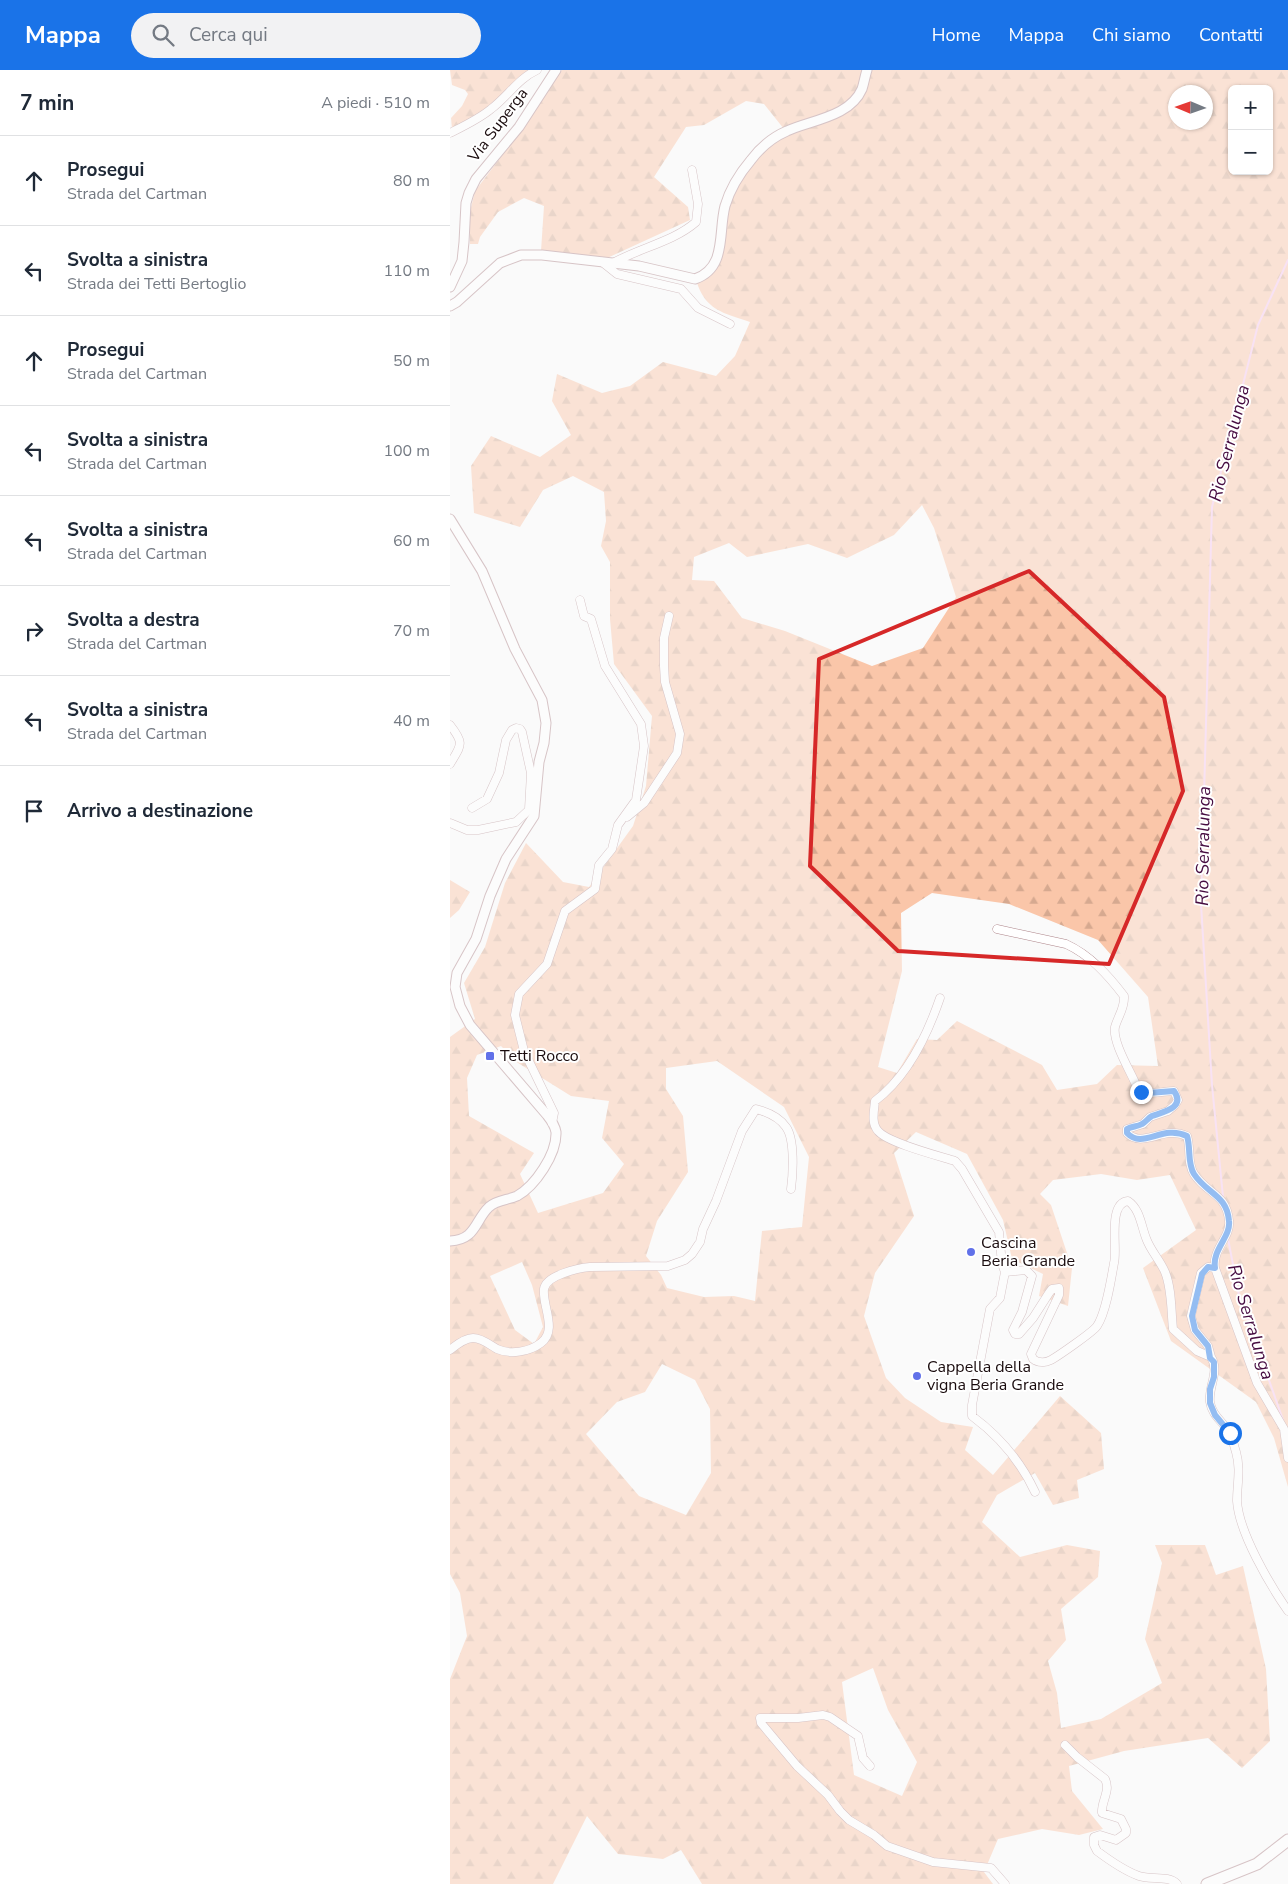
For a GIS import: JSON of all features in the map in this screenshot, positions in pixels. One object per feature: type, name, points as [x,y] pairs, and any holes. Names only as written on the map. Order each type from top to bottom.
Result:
[{"type":"main road","points":[[1207,1884],[1257,1864],[1288,1840]]},
{"type":"street","points":[[450,133],[476,120],[536,70]]},
{"type":"street","name":"Via Superga","points":[[450,286],[462,261],[466,202],[469,193],[476,179],[518,127],[556,70]]},
{"type":"street","points":[[450,306],[457,302],[500,263],[521,255],[542,255],[639,266],[684,278],[695,279],[703,276],[718,259],[725,205],[743,170],[760,149],[785,131],[825,118],[841,110],[861,90],[867,70]]},
{"type":"street","points":[[613,263],[631,253],[685,231],[696,222],[698,204],[692,170]]},
{"type":"street","points":[[602,262],[617,274],[682,289],[698,308],[730,324]]},
{"type":"street","points":[[450,519],[482,571],[515,649],[542,700],[546,723],[532,808],[516,822],[478,830],[467,830],[450,823]]},
{"type":"street","points":[[552,1122],[554,1114],[524,1051],[514,1015],[518,994],[547,964],[565,912],[595,889],[599,865],[612,849],[618,825],[636,800],[644,746],[641,724],[605,666],[591,619],[584,616],[580,600]]},
{"type":"street","points":[[618,825],[644,803],[677,753],[680,734],[665,682],[664,666],[664,638],[669,616]]},
{"type":"street","points":[[450,725],[461,743],[450,764]]},
{"type":"street","points":[[450,1241],[465,1237],[473,1231],[487,1208],[495,1202],[516,1196],[530,1187],[544,1168],[553,1148],[556,1130],[552,1122],[470,1025],[460,1006],[455,987],[457,973],[476,939],[490,896],[514,845],[529,826],[534,816],[529,759],[520,729],[512,730],[506,740],[499,773],[488,799],[472,808]]},
{"type":"street","points":[[997,929],[1066,944],[1074,948],[1105,973],[1124,996],[1123,1008],[1116,1025],[1116,1038],[1137,1087],[1141,1092],[1148,1093],[1174,1091],[1178,1100],[1176,1105],[1168,1111],[1150,1117],[1143,1124],[1127,1129],[1127,1133],[1131,1137],[1140,1140],[1171,1132],[1187,1136],[1194,1173],[1208,1190],[1223,1200],[1230,1221],[1214,1261],[1215,1268],[1257,1383],[1284,1430],[1288,1458]]},
{"type":"street","points":[[940,998],[934,1016],[905,1070],[888,1091],[875,1101],[873,1119],[878,1131],[888,1138],[956,1161],[1000,1232],[1002,1264],[1005,1272],[1000,1298],[990,1309],[972,1405],[972,1416],[1004,1444],[1029,1479],[1035,1492]]},
{"type":"street","points":[[450,1350],[468,1338],[480,1339],[499,1350],[508,1352],[532,1348],[542,1342],[548,1335],[544,1288],[547,1282],[564,1273],[590,1267],[668,1266],[685,1260],[692,1254],[700,1242],[703,1229],[716,1201],[740,1136],[756,1108],[774,1116],[788,1128],[791,1142],[791,1189]]},
{"type":"street","points":[[1005,1272],[1026,1270],[1032,1276],[1022,1312],[1013,1330],[1015,1334],[1019,1334],[1024,1329],[1052,1289],[1059,1288],[1059,1295],[1032,1354],[1033,1359],[1037,1362],[1051,1360],[1097,1327],[1102,1316],[1115,1260],[1115,1219],[1120,1205],[1124,1201],[1132,1204],[1140,1217],[1146,1239],[1165,1273],[1173,1329],[1197,1351],[1214,1362],[1210,1403],[1215,1415],[1230,1433],[1237,1455],[1239,1473],[1238,1501],[1242,1524],[1276,1594],[1288,1611]]},
{"type":"street","points":[[1210,1358],[1208,1346],[1195,1330],[1192,1316],[1202,1274],[1208,1267],[1215,1268]]},
{"type":"street","points":[[870,1766],[862,1758],[858,1736],[830,1717],[823,1715],[793,1719],[760,1718],[760,1724],[797,1766],[828,1795],[840,1812],[849,1820],[874,1834],[887,1846],[933,1862],[991,1868],[1005,1884]]},
{"type":"street","points":[[1065,1745],[1105,1779],[1107,1788],[1102,1813],[1121,1819],[1126,1829],[1126,1833],[1116,1840],[1100,1835],[1094,1837],[1094,1845],[1097,1852],[1138,1876],[1151,1879],[1171,1879],[1177,1884]]},
{"type":"highlighted area","points":[[1029,571],[1164,697],[1183,791],[1109,964],[898,951],[810,866],[819,659]]},
{"type":"green space","points":[[450,70],[533,70],[474,117],[452,129],[451,118],[462,106],[468,94],[465,90],[452,85]]},
{"type":"green space","points":[[562,70],[864,70],[859,89],[845,104],[826,114],[784,129],[764,104],[746,101],[704,125],[686,127],[654,177],[688,207],[690,220],[605,259],[541,251],[544,206],[524,198],[498,212],[480,237],[478,244],[470,244],[470,212],[475,191],[529,120]]},
{"type":"green space","points":[[869,70],[1288,70],[1288,1487],[1274,1438],[1256,1402],[1171,1341],[1143,1268],[1196,1230],[1170,1175],[1137,1180],[1101,1174],[1053,1180],[1040,1194],[1051,1205],[1072,1268],[1068,1306],[1039,1296],[1043,1274],[1012,1259],[1003,1220],[967,1154],[916,1132],[894,1153],[914,1216],[875,1273],[864,1316],[886,1378],[905,1398],[941,1422],[973,1427],[965,1450],[993,1475],[1060,1396],[1101,1433],[1104,1469],[1077,1480],[1079,1498],[1053,1505],[1035,1473],[997,1495],[982,1522],[1020,1557],[1067,1545],[1100,1551],[1098,1577],[1061,1609],[1066,1640],[1048,1661],[1057,1693],[1061,1728],[1101,1719],[1162,1683],[1145,1639],[1162,1563],[1155,1545],[1205,1545],[1216,1575],[1243,1566],[1266,1669],[1270,1741],[1242,1768],[1208,1738],[1124,1751],[1069,1766],[1072,1791],[1103,1829],[1079,1835],[1042,1829],[998,1839],[984,1872],[993,1884],[702,1884],[681,1850],[663,1859],[618,1854],[587,1816],[553,1884],[450,1884],[450,1679],[467,1636],[460,1593],[450,1574],[450,1037],[475,1019],[464,983],[485,947],[505,883],[526,843],[563,882],[589,887],[633,826],[646,786],[652,716],[614,664],[610,619],[610,562],[601,546],[606,521],[604,492],[573,476],[543,490],[520,527],[474,513],[471,466],[491,436],[540,457],[571,435],[552,401],[557,374],[602,393],[630,386],[663,362],[716,376],[735,356],[750,322],[716,309],[704,298],[696,280],[712,270],[727,207],[736,185],[747,167],[761,152],[777,140],[814,120],[854,103]],"holes":[[[922,505],[934,528],[956,597],[923,648],[872,666],[785,631],[742,618],[714,581],[692,580],[694,557],[729,543],[747,557],[808,544],[847,558],[894,535]],[[932,893],[1009,904],[1098,940],[1148,997],[1158,1066],[1117,1065],[1097,1084],[1057,1090],[1042,1065],[957,1021],[937,1040],[917,1039],[897,1073],[878,1067],[902,971],[901,913]],[[501,1046],[518,1063],[571,1096],[609,1101],[602,1138],[624,1164],[603,1193],[538,1213],[520,1174],[534,1153],[469,1116],[467,1078],[477,1055]],[[717,1061],[784,1107],[809,1157],[802,1227],[762,1231],[755,1301],[734,1296],[704,1297],[667,1288],[661,1275],[646,1256],[657,1221],[688,1172],[683,1116],[666,1089],[666,1068]],[[522,1262],[532,1285],[543,1327],[534,1344],[515,1330],[490,1276]],[[662,1364],[695,1380],[710,1409],[711,1473],[686,1515],[639,1496],[586,1434],[617,1402],[645,1392]],[[873,1668],[888,1710],[917,1762],[902,1796],[854,1775],[842,1682]]]},
{"type":"green space","points":[[450,880],[470,892],[459,910],[450,918]]},
{"type":"waterway","name":"Rio Serralunga","points":[[1223,1197],[1212,1085],[1201,904],[1212,507],[1258,325],[1288,260]]},
{"type":"waterway","name":"Rio Serralunga","points":[[1228,1239],[1239,1295],[1283,1420]]},
{"type":"place","name":"Tetti Rocco","points":[[490,1056]]},
{"type":"place","name":"Cascina Beria Grande","points":[[971,1252]]},
{"type":"place","name":"Cappella della vigna Beria Grande","points":[[917,1376]]},
{"type":"route","points":[[1141,1092],[1174,1091],[1178,1100],[1176,1105],[1168,1111],[1150,1117],[1143,1124],[1127,1129],[1127,1133],[1131,1137],[1140,1140],[1171,1132],[1187,1136],[1194,1173],[1208,1190],[1223,1200],[1230,1221],[1214,1261],[1215,1268],[1208,1267],[1202,1274],[1192,1322],[1195,1330],[1208,1346],[1210,1358],[1214,1362],[1210,1403],[1219,1421],[1230,1433]]}]
